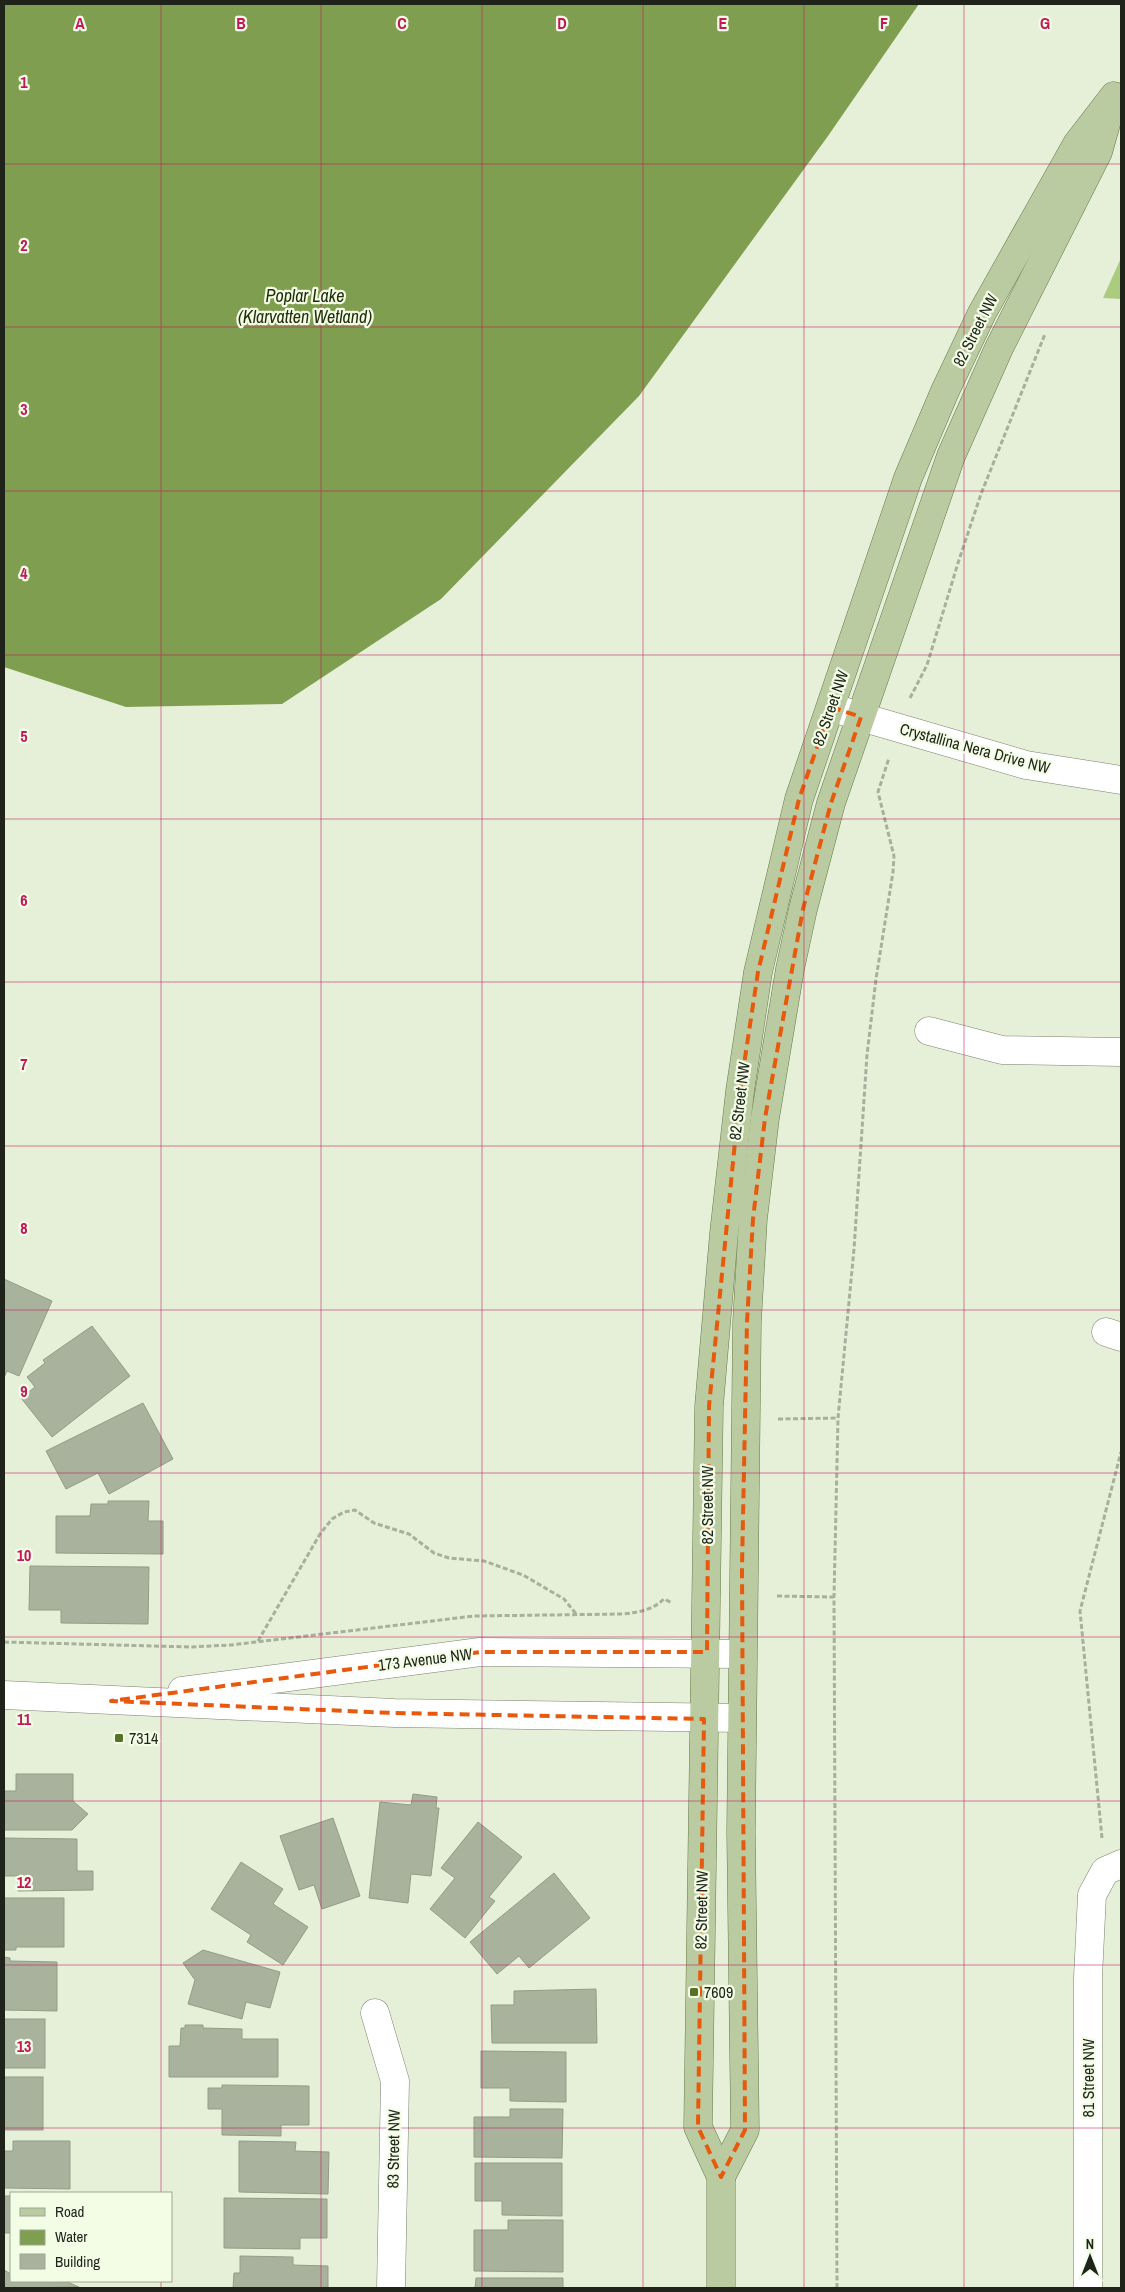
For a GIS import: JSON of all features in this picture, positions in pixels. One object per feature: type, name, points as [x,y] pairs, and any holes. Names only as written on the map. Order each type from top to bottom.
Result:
[{"type":"main road","name":"82 Street NW","points":[[721,2288],[721,2177],[698,2127],[704,1719],[707,1652],[706,1482],[709,1406],[724,1234],[740,1091],[758,972],[799,799],[908,478],[945,391],[982,314],[1077,144],[1118,89]]},
{"type":"main road","name":"82 Street NW","points":[[721,2177],[745,2130],[742,1654],[747,1322],[753,1218],[765,1118],[790,969],[803,909],[832,802],[951,456],[999,348],[1098,152],[1118,89]]},
{"type":"street","name":"Crystallina Nera Drive NW","points":[[831,707],[1026,765],[1121,780]]},
{"type":"street","points":[[929,1031],[1002,1050],[1121,1052]]},
{"type":"street","name":"173 Avenue NW","points":[[111,1701],[480,1652],[707,1652],[742,1654]]},
{"type":"street","name":"173 Avenue NW","points":[[4,1695],[394,1713],[704,1719],[742,1718]]},
{"type":"street","name":"81 Street NW","points":[[1088,2288],[1088,1977],[1092,1895],[1113,1867]]},
{"type":"street","name":"83 Street NW","points":[[375,2013],[395,2081],[391,2288]]},
{"type":"path","points":[[837,2288],[834,1597],[838,1418],[854,1249],[867,1056],[876,979],[893,872],[894,856],[878,792],[899,728],[916,684],[927,665],[981,494],[1047,329]]},
{"type":"path","points":[[745,1419],[838,1418]]},
{"type":"path","points":[[1113,1867],[1080,1610],[1121,1452]]},
{"type":"path","points":[[257,1642],[320,1534],[332,1519],[344,1512],[355,1510],[374,1523],[409,1534],[434,1553],[449,1558],[484,1561],[523,1574],[564,1598],[578,1615]]},
{"type":"path","points":[[775,1596],[834,1597]]},
{"type":"path","points":[[4,1642],[191,1647],[257,1642],[474,1616],[643,1612],[656,1606],[664,1598],[672,1603]]},
{"type":"highlighted area","points":[[831,707],[861,717],[831,803],[803,909],[765,1118],[753,1219],[747,1322],[742,1567],[745,2130],[721,2177],[698,2127],[704,1719],[394,1713],[111,1701],[480,1652],[707,1652],[709,1406],[740,1091],[758,972],[799,799]]},
{"type":"shaded area","points":[[1121,258],[1121,299],[1103,298]]},
{"type":"water","name":"Poplar Lake (Klarvatten Wetland)","points":[[4,4],[919,4],[828,136],[639,396],[441,599],[282,704],[126,707],[4,667]]},
{"type":"building","points":[[4,1279],[52,1301],[19,1376],[7,1371],[4,1378]]},
{"type":"building","points":[[92,1326],[130,1376],[52,1437],[21,1398],[35,1387],[27,1377],[45,1363],[43,1360]]},
{"type":"building","points":[[143,1403],[173,1459],[109,1494],[98,1473],[66,1489],[46,1451]]},
{"type":"building","points":[[108,1501],[149,1501],[148,1521],[163,1521],[163,1554],[56,1553],[56,1516],[90,1516],[91,1504],[108,1504]]},
{"type":"building","points":[[30,1566],[149,1567],[148,1624],[61,1623],[61,1610],[29,1610]]},
{"type":"building","points":[[16,1774],[73,1774],[73,1801],[88,1814],[72,1830],[4,1830],[4,1791],[16,1791]]},
{"type":"building","points":[[413,1794],[437,1797],[436,1808],[439,1808],[431,1876],[411,1874],[408,1903],[369,1898],[380,1802],[411,1805]]},
{"type":"building","points":[[333,1818],[360,1896],[322,1909],[314,1885],[299,1890],[280,1836]]},
{"type":"building","points":[[478,1822],[522,1857],[489,1897],[495,1901],[465,1938],[430,1909],[455,1878],[441,1868]]},
{"type":"building","points":[[4,1838],[77,1839],[77,1871],[93,1871],[93,1890],[18,1891],[18,1876],[4,1876]]},
{"type":"building","points":[[241,1862],[283,1889],[273,1904],[308,1927],[283,1965],[247,1942],[251,1935],[211,1909]]},
{"type":"building","points":[[554,1873],[590,1918],[529,1968],[519,1956],[497,1974],[470,1942]]},
{"type":"building","points":[[4,1898],[64,1898],[64,1947],[16,1947],[16,1950],[4,1950]]},
{"type":"building","points":[[203,1950],[280,1972],[270,2008],[246,2002],[242,2019],[188,2004],[195,1980],[183,1963]]},
{"type":"building","points":[[4,1957],[10,1958],[10,1961],[57,1962],[57,2011],[4,2010]]},
{"type":"building","points":[[596,1989],[597,2043],[492,2043],[491,2005],[514,2005],[514,1991]]},
{"type":"building","points":[[4,2019],[45,2019],[45,2068],[4,2068]]},
{"type":"building","points":[[185,2025],[203,2025],[203,2028],[242,2029],[242,2039],[278,2039],[278,2077],[169,2077],[169,2046],[180,2046],[181,2028],[185,2028]]},
{"type":"building","points":[[481,2051],[566,2052],[566,2102],[510,2101],[510,2088],[481,2088]]},
{"type":"building","points":[[4,2077],[43,2077],[43,2130],[4,2130]]},
{"type":"building","points":[[222,2085],[309,2086],[309,2125],[281,2125],[281,2136],[222,2135],[222,2109],[208,2109],[208,2088],[222,2088]]},
{"type":"building","points":[[510,2109],[563,2109],[562,2158],[474,2157],[474,2117],[510,2117]]},
{"type":"building","points":[[13,2141],[70,2141],[70,2189],[4,2188],[4,2151],[13,2151]]},
{"type":"building","points":[[239,2141],[296,2142],[295,2151],[329,2152],[328,2194],[239,2192]]},
{"type":"building","points":[[475,2163],[562,2163],[562,2216],[502,2215],[502,2201],[475,2201]]},
{"type":"building","points":[[4,2196],[10,2196],[10,2233],[4,2233]]},
{"type":"building","points":[[224,2198],[327,2199],[327,2238],[300,2238],[300,2249],[224,2248]]},
{"type":"building","points":[[508,2220],[563,2220],[563,2272],[474,2271],[474,2230],[508,2230]]},
{"type":"building","points":[[240,2256],[293,2257],[293,2265],[328,2266],[328,2288],[233,2288],[234,2273],[240,2273]]},
{"type":"building","points":[[4,2270],[10,2273],[10,2282],[67,2282],[79,2287],[4,2288]]},
{"type":"building","points":[[476,2278],[563,2278],[563,2288],[475,2288]]},
{"type":"place","name":"7314","points":[[119,1738]]},
{"type":"place","name":"7609","points":[[694,1992]]}]
